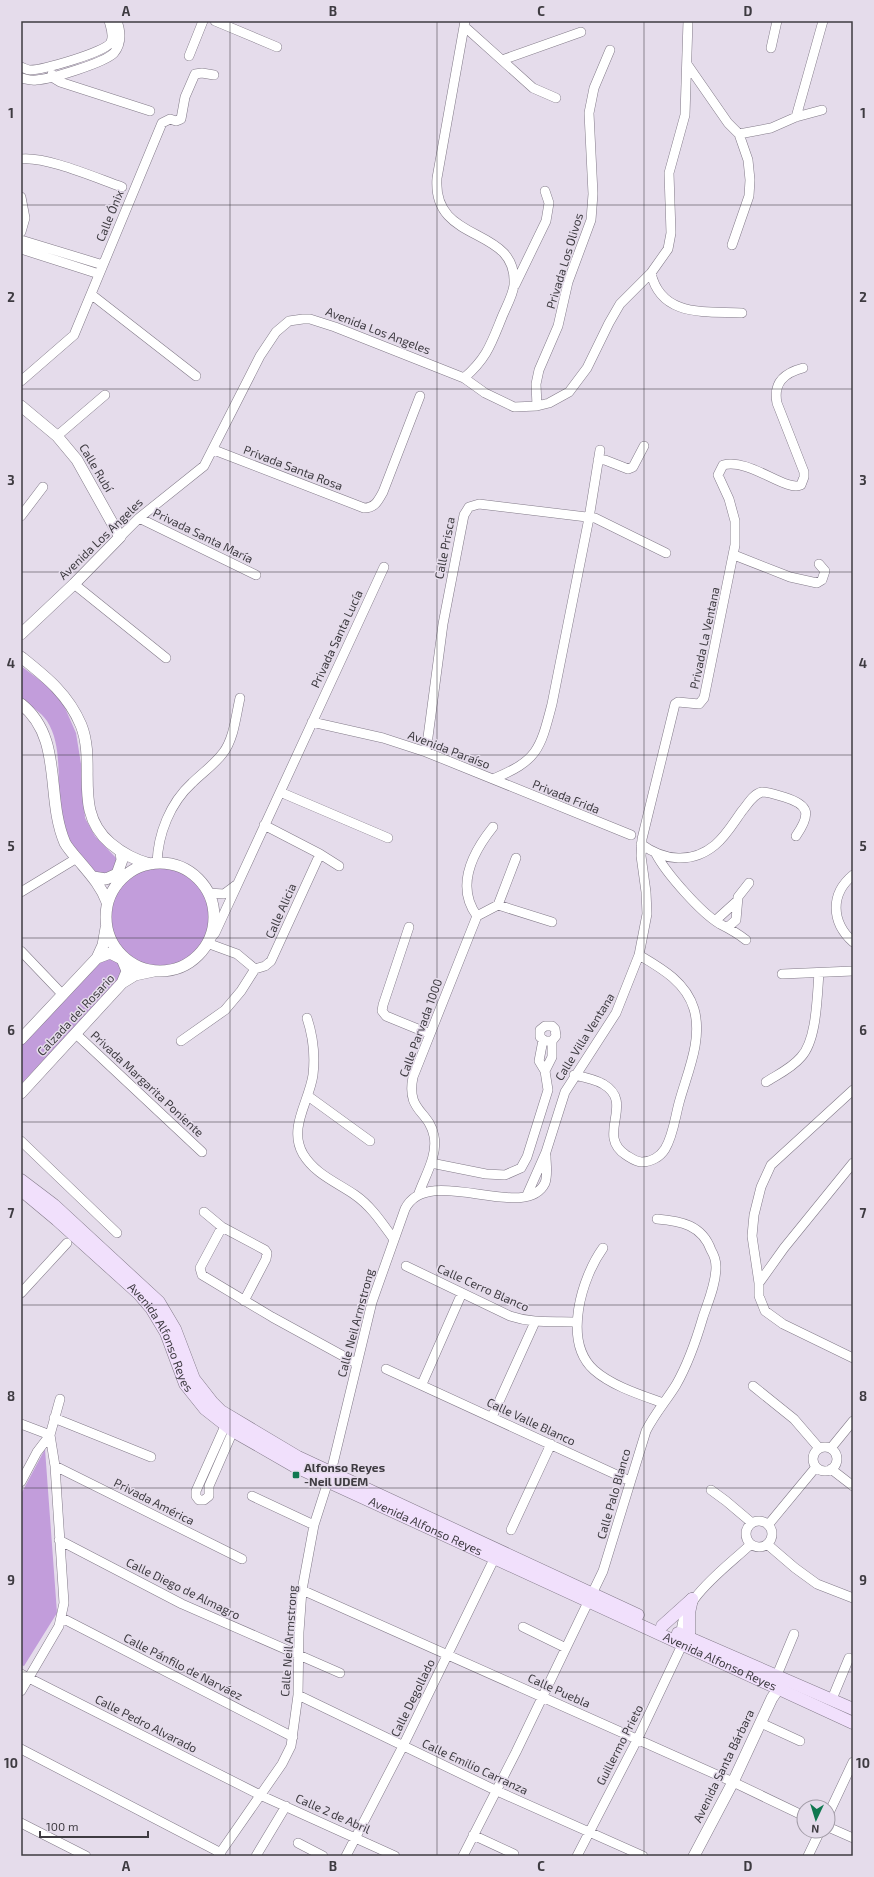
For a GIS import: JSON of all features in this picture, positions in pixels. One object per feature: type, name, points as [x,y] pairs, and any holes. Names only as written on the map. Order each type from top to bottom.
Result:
[{"type":"main road","name":"Avenida Alfonso Reyes","points":[[21,1180],[54,1205],[159,1302],[174,1329],[194,1379],[221,1411],[256,1434],[330,1476],[590,1597],[684,1638],[777,1675],[853,1709]]},
{"type":"main road","name":"Avenida Alfonso Reyes","points":[[21,1190],[57,1220],[147,1304],[159,1320],[185,1384],[205,1409],[229,1428],[294,1466],[330,1476]]},
{"type":"main road","name":"Avenida Alfonso Reyes","points":[[590,1597],[662,1626],[778,1688],[853,1723]]},
{"type":"main road","points":[[662,1626],[692,1599]]},
{"type":"main road","points":[[684,1638],[692,1599]]},
{"type":"main road","points":[[778,1688],[816,1698],[832,1699]]},
{"type":"street","points":[[21,67],[30,70],[49,67],[106,48],[112,38],[109,21]]},
{"type":"street","points":[[21,78],[35,80],[53,77],[102,60],[112,54],[120,42],[118,21]]},
{"type":"street","points":[[189,56],[203,21]]},
{"type":"street","points":[[215,21],[277,47]]},
{"type":"street","name":"Avenida Los Angeles","points":[[21,634],[74,584],[139,518],[201,470],[208,462],[260,356],[276,332],[284,324],[303,318],[318,322],[464,378],[485,393],[514,407],[537,406],[560,398],[569,392],[586,368],[620,304],[651,273],[665,256],[670,241],[669,173],[685,115],[688,21]]},
{"type":"street","points":[[771,48],[777,21]]},
{"type":"street","points":[[796,117],[824,21]]},
{"type":"street","points":[[465,24],[533,88],[556,98]]},
{"type":"street","points":[[465,24],[437,178],[438,195],[442,208],[450,218],[502,251],[510,261],[514,287]]},
{"type":"street","points":[[502,60],[582,32]]},
{"type":"street","name":"Privada Los Olivos","points":[[537,406],[536,384],[539,370],[558,326],[568,282],[591,220],[593,194],[589,113],[594,88],[610,50]]},
{"type":"street","points":[[687,64],[724,118],[739,134],[748,160],[750,187],[732,245]]},
{"type":"street","points":[[49,67],[53,77],[60,82],[150,111]]},
{"type":"street","name":"Calle Ónix","points":[[21,381],[74,335],[92,295],[99,274],[162,123],[170,119],[176,121],[181,119],[185,97],[195,74],[202,73],[214,75]]},
{"type":"street","points":[[739,134],[771,128],[796,117],[822,110]]},
{"type":"street","points":[[21,159],[50,163],[122,187]]},
{"type":"street","points":[[464,378],[483,359],[514,287],[546,221],[549,203],[545,191]]},
{"type":"street","points":[[21,197],[25,218],[21,232]]},
{"type":"street","points":[[21,240],[103,265]]},
{"type":"street","points":[[21,249],[99,274]]},
{"type":"street","points":[[651,273],[655,286],[662,296],[682,308],[742,313]]},
{"type":"street","points":[[92,295],[196,376]]},
{"type":"street","name":"Privada La Ventana","points":[[641,841],[675,704],[678,702],[699,704],[704,698],[734,555],[735,521],[729,499],[718,475],[723,465],[735,463],[793,486],[800,486],[804,477],[802,465],[777,403],[776,392],[777,386],[785,375],[803,368]]},
{"type":"street","points":[[57,436],[105,395]]},
{"type":"street","name":"Privada Santa Rosa","points":[[214,450],[364,508],[372,507],[379,499],[420,396]]},
{"type":"street","name":"Calle Rubí","points":[[21,406],[67,446],[85,472],[120,537]]},
{"type":"street","points":[[598,460],[605,460],[628,469],[633,467],[644,446]]},
{"type":"street","name":"Avenida Paraíso","points":[[312,722],[383,738],[426,752],[493,779],[509,772],[531,758],[537,750],[544,733],[552,704],[589,518],[600,450]]},
{"type":"street","points":[[21,516],[43,487]]},
{"type":"street","name":"Calle Prisca","points":[[426,752],[443,624],[464,515],[471,505],[479,504],[595,518],[666,553]]},
{"type":"street","name":"Privada Santa María","points":[[139,518],[256,575]]},
{"type":"street","points":[[734,555],[790,577],[817,583],[822,580],[825,571],[819,564]]},
{"type":"street","name":"Privada Santa Lucía","points":[[312,722],[384,567]]},
{"type":"street","points":[[74,584],[166,658]]},
{"type":"street","name":"Calzada del Rosario","points":[[21,657],[52,681],[74,710],[81,725],[86,745],[89,809],[95,824],[106,839],[121,852],[137,860],[154,863],[169,863],[182,867],[192,874],[201,882],[208,893],[213,918],[208,941],[195,958],[188,964],[179,968],[140,973],[122,983],[21,1093]]},
{"type":"street","points":[[154,863],[161,833],[172,808],[191,784],[223,753],[231,735],[240,698]]},
{"type":"street","points":[[21,704],[32,713],[43,729],[50,752],[55,802],[60,826],[66,844],[103,891],[107,902]]},
{"type":"street","points":[[181,1041],[225,1010],[241,991],[256,969],[237,954],[208,941],[217,929],[312,722]]},
{"type":"street","name":"Privada Frida","points":[[493,779],[631,835]]},
{"type":"street","points":[[280,792],[388,838]]},
{"type":"street","points":[[656,854],[673,859],[683,858],[707,850],[715,845],[751,800],[762,792],[802,804],[806,813],[806,819],[796,836]]},
{"type":"street","points":[[264,825],[320,854],[339,866]]},
{"type":"street","points":[[493,827],[478,846],[468,875],[468,900],[477,916],[487,909],[498,905],[552,922]]},
{"type":"street","points":[[641,841],[656,854],[661,864],[698,906],[746,940]]},
{"type":"street","name":"Calle Villa Ventana","points":[[420,1193],[430,1190],[512,1198],[527,1195],[546,1152],[560,1103],[574,1075],[616,1013],[639,955],[648,914],[641,856],[641,841]]},
{"type":"street","points":[[93,877],[106,879],[117,874],[122,860],[121,852]]},
{"type":"street","name":"Calle Alicia","points":[[256,969],[265,966],[271,961],[320,854]]},
{"type":"street","points":[[21,892],[77,858]]},
{"type":"street","points":[[498,905],[516,858]]},
{"type":"street","name":"Calzada del Rosario","points":[[21,1039],[97,958],[103,945],[106,926],[105,917],[107,902],[113,891],[125,877],[140,867],[154,863]]},
{"type":"street","points":[[853,875],[844,884],[838,894],[836,904],[840,926],[853,942]]},
{"type":"street","points":[[728,927],[736,920],[738,897],[749,883]]},
{"type":"street","points":[[208,893],[224,894],[237,884]]},
{"type":"street","points":[[716,920],[737,901]]},
{"type":"street","name":"Calle Parvada 1000","points":[[420,1193],[431,1163],[434,1136],[427,1119],[414,1104],[412,1088],[413,1077],[477,916]]},
{"type":"street","name":"Calzada del Rosario","points":[[106,926],[114,943],[126,957],[141,966],[159,970]]},
{"type":"street","points":[[409,927],[382,1004],[382,1011],[386,1016],[430,1034]]},
{"type":"street","points":[[21,951],[63,995]]},
{"type":"street","points":[[97,958],[110,954],[122,959],[127,971],[122,983]]},
{"type":"street","points":[[574,1075],[598,1081],[608,1087],[614,1095],[616,1109],[613,1138],[615,1145],[620,1151],[639,1162],[652,1160],[665,1149],[694,1050],[696,1026],[695,1015],[693,1007],[681,985],[665,971],[639,955]]},
{"type":"street","points":[[782,974],[853,971]]},
{"type":"street","points":[[766,1082],[797,1061],[808,1047],[812,1033],[819,973]]},
{"type":"street","points":[[307,1018],[311,1034],[313,1075],[298,1126],[298,1141],[302,1152],[313,1168],[356,1196],[369,1207],[393,1238]]},
{"type":"street","name":"Privada Margarita Poniente","points":[[76,1034],[202,1152]]},
{"type":"street","points":[[431,1163],[486,1174],[506,1175],[521,1168],[527,1157],[548,1090],[545,1071],[539,1061],[547,1041]]},
{"type":"street","points":[[853,1090],[771,1165],[766,1173],[754,1215],[752,1236],[762,1305],[771,1317],[853,1358]]},
{"type":"street","points":[[308,1096],[370,1141]]},
{"type":"street","points":[[21,1141],[117,1233]]},
{"type":"street","points":[[759,1283],[784,1248],[853,1163]]},
{"type":"street","name":"Calle Neil Armstrong","points":[[220,1854],[288,1756],[298,1695],[298,1656],[302,1590],[314,1525],[330,1476],[356,1363],[372,1302],[393,1238],[408,1203],[420,1193]]},
{"type":"street","points":[[204,1212],[222,1227],[265,1250],[267,1253],[266,1260],[244,1300]]},
{"type":"street","name":"Calle Palo Blanco","points":[[462,1856],[497,1790],[590,1597],[610,1551],[646,1431],[675,1386],[691,1355],[712,1289],[716,1268],[710,1246],[697,1228],[681,1222],[657,1219]]},
{"type":"street","points":[[222,1227],[200,1271],[202,1275],[356,1363]]},
{"type":"street","points":[[21,1293],[67,1243]]},
{"type":"street","points":[[603,1248],[596,1259],[583,1289],[577,1322],[578,1333],[586,1360],[595,1371],[623,1386],[663,1403]]},
{"type":"street","name":"Calle Cerro Blanco","points":[[406,1266],[510,1316],[535,1322],[577,1322]]},
{"type":"street","points":[[422,1384],[462,1293]]},
{"type":"street","points":[[492,1416],[535,1322]]},
{"type":"street","name":"Calle Valle Blanco","points":[[386,1369],[492,1416],[630,1481]]},
{"type":"street","points":[[753,1386],[794,1419],[820,1448]]},
{"type":"street","points":[[21,1691],[25,1676],[52,1640],[62,1618],[64,1589],[59,1540],[55,1466],[50,1435],[60,1399]]},
{"type":"street","points":[[54,1418],[151,1457]]},
{"type":"street","points":[[830,1448],[853,1421]]},
{"type":"street","points":[[21,1424],[50,1435]]},
{"type":"street","points":[[229,1428],[209,1486],[209,1496],[204,1500],[199,1500],[196,1496],[196,1491],[229,1428]]},
{"type":"street","points":[[21,1482],[37,1452],[50,1435]]},
{"type":"street","points":[[511,1530],[551,1444]]},
{"type":"street","points":[[820,1448],[830,1448],[837,1456],[837,1461],[831,1469],[823,1471],[816,1467],[812,1456],[820,1448]]},
{"type":"street","name":"Privada América","points":[[55,1466],[242,1559]]},
{"type":"street","points":[[768,1525],[816,1467]]},
{"type":"street","points":[[831,1469],[853,1486]]},
{"type":"street","points":[[711,1490],[752,1523]]},
{"type":"street","points":[[252,1496],[314,1525]]},
{"type":"street","points":[[762,1521],[768,1525],[772,1534],[767,1544],[759,1547],[748,1541],[746,1532],[752,1523],[762,1521]]},
{"type":"street","name":"Calle Diego de Almagro","points":[[59,1540],[182,1604],[298,1656],[340,1673]]},
{"type":"street","points":[[692,1599],[752,1544]]},
{"type":"street","points":[[767,1544],[795,1568],[817,1584],[853,1598]]},
{"type":"street","name":"Calle Degollado","points":[[346,1856],[403,1746],[497,1554]]},
{"type":"street","name":"Calle Puebla","points":[[302,1590],[733,1782],[796,1812]]},
{"type":"street","name":"Calle Pánfilo de Narváez","points":[[62,1618],[292,1737]]},
{"type":"street","points":[[523,1627],[566,1648]]},
{"type":"street","points":[[777,1675],[794,1634]]},
{"type":"street","name":"Guillermo Prieto","points":[[577,1856],[637,1740],[684,1638]]},
{"type":"street","points":[[832,1699],[850,1658]]},
{"type":"street","name":"Calle Pedro Alvarado","points":[[25,1676],[260,1795]]},
{"type":"street","name":"Avenida Santa Bárbara","points":[[694,1856],[733,1782],[778,1688]]},
{"type":"street","name":"Calle Emilio Carranza","points":[[298,1695],[589,1833],[643,1856]]},
{"type":"street","points":[[761,1723],[800,1741]]},
{"type":"street","points":[[21,1749],[220,1854]]},
{"type":"street","points":[[836,1799],[853,1762]]},
{"type":"street","name":"Calle 2 de Abril","points":[[260,1795],[395,1856]]},
{"type":"street","points":[[256,1856],[286,1806]]},
{"type":"street","points":[[21,1823],[86,1856]]},
{"type":"street","points":[[836,1831],[853,1838]]},
{"type":"street","points":[[473,1835],[514,1854]]},
{"type":"street","points":[[808,1856],[816,1839]]},
{"type":"street","points":[[298,1843],[323,1856]]},
{"type":"shaded area","points":[[21,666],[53,690],[62,701],[76,733],[82,770],[85,818],[95,836],[118,860],[116,872],[99,876],[76,852],[66,835],[60,807],[58,761],[53,733],[42,715],[21,699]]},
{"type":"shaded area","points":[[160,866],[179,870],[195,881],[206,897],[210,916],[206,935],[195,951],[179,962],[160,966],[141,962],[125,951],[114,935],[110,916],[114,897],[125,881],[141,870]]},
{"type":"shaded area","points":[[112,957],[123,968],[119,981],[21,1084],[21,1046],[101,958]]},
{"type":"shaded area","points":[[45,1449],[57,1613],[24,1666],[21,1665],[21,1494]]},
{"type":"place","name":"Alfonso Reyes -Neil UDEM","points":[[296,1475]]}]
